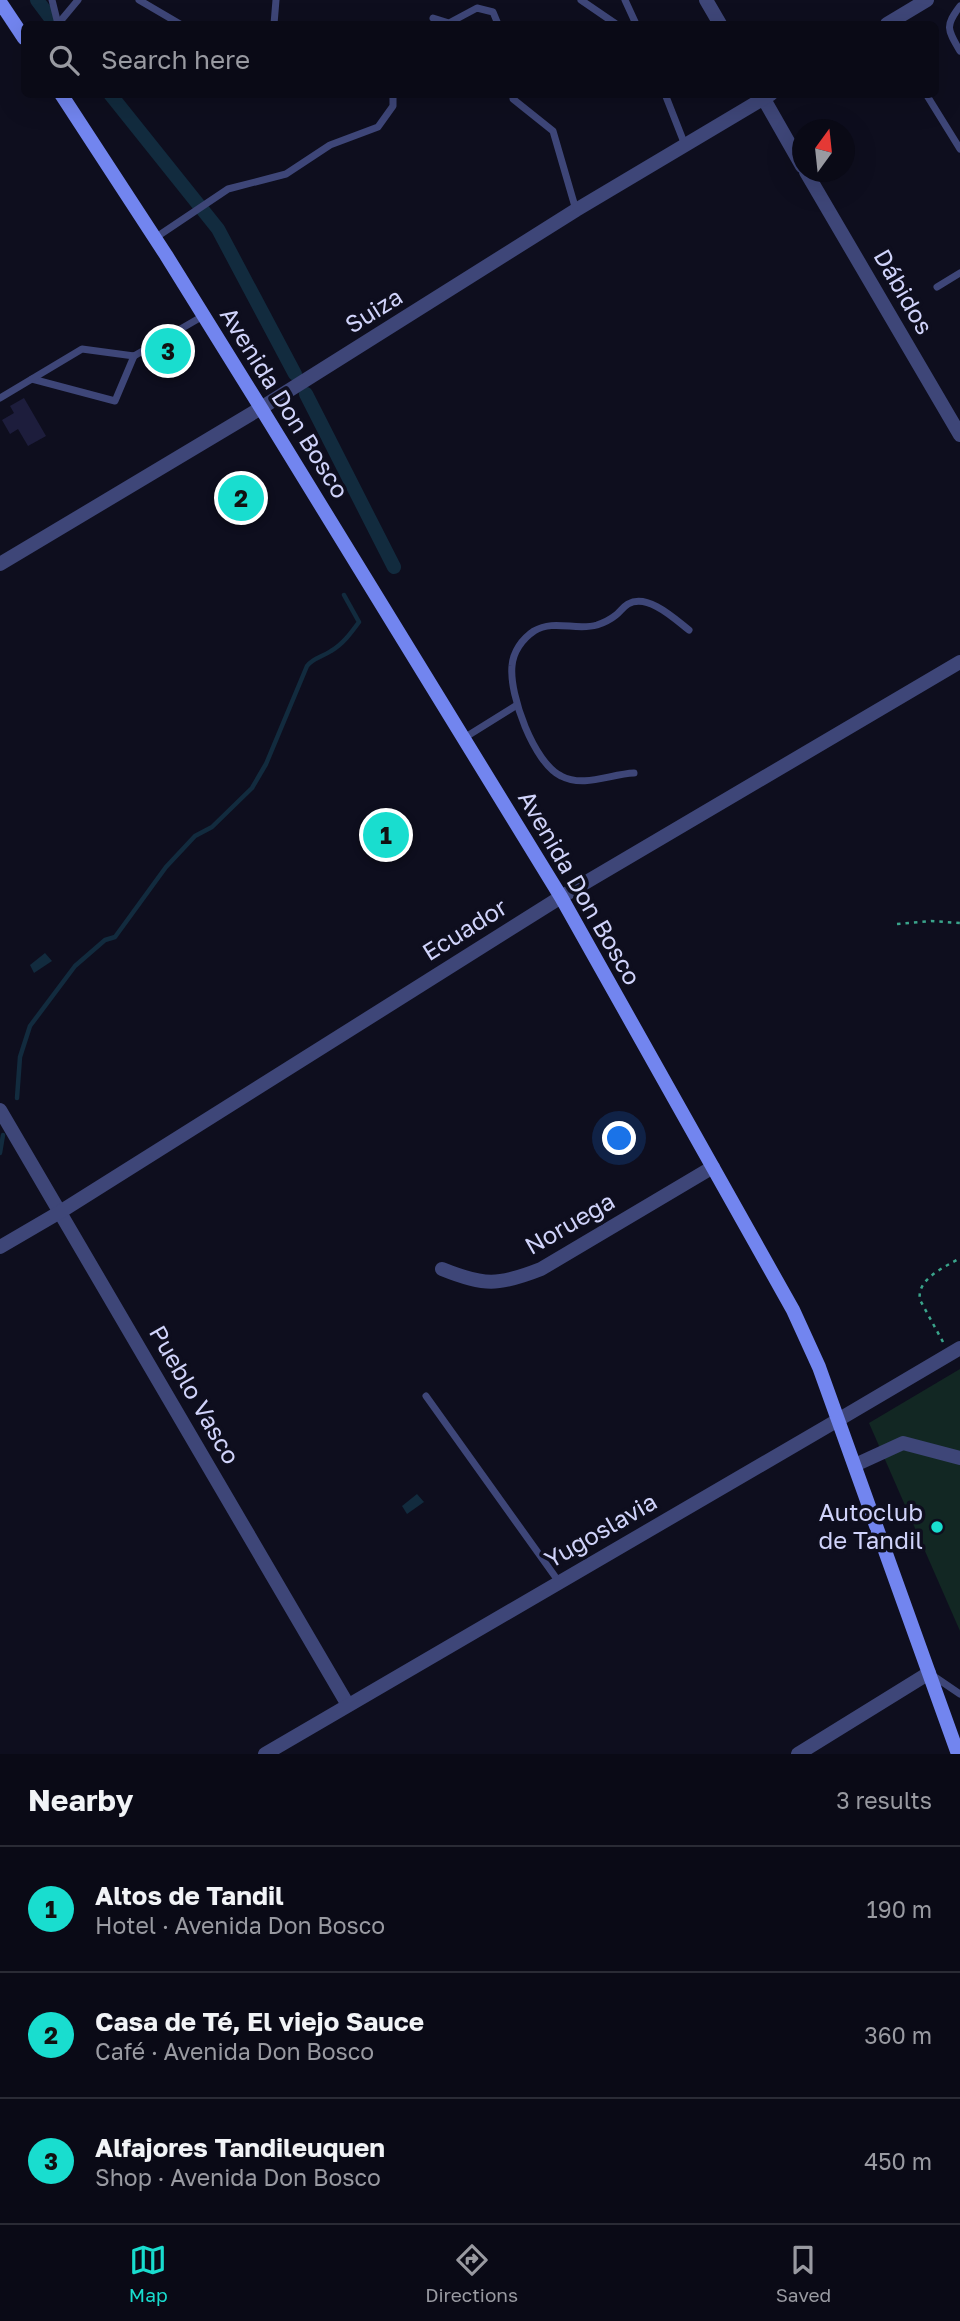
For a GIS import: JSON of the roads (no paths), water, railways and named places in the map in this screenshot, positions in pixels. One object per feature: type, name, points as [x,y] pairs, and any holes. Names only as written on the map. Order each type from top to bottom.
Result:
[{"type":"main road","points":[[0,2],[21,34]]},
{"type":"main road","name":"Avenida Don Bosco","points":[[64,98],[204,316],[561,897],[793,1310],[819,1367],[958,1754]]},
{"type":"street","points":[[706,0],[718,21]]},
{"type":"street","points":[[892,21],[928,0]]},
{"type":"street","name":"Suiza","points":[[0,564],[261,408],[762,98]]},
{"type":"street","points":[[766,98],[792,146]]},
{"type":"street","name":"Dábidos","points":[[812,182],[960,435]]},
{"type":"street","name":"Ecuador","points":[[0,1247],[561,897],[960,662]]},
{"type":"street","name":"Pueblo Vasco","points":[[0,1110],[348,1705]]},
{"type":"street","name":"Noruega","points":[[442,1269],[470,1280],[497,1283],[516,1279],[541,1269],[713,1167]]},
{"type":"street","name":"Yugoslavia","points":[[265,1754],[955,1351]]},
{"type":"street","points":[[855,1465],[903,1443],[960,1458]]},
{"type":"street","points":[[798,1754],[929,1673]]},
{"type":"lane","points":[[52,0],[57,21]]},
{"type":"lane","points":[[60,21],[78,0]]},
{"type":"lane","points":[[139,0],[176,21]]},
{"type":"lane","points":[[274,21],[276,0]]},
{"type":"lane","points":[[581,0],[612,21]]},
{"type":"lane","points":[[625,0],[635,21]]},
{"type":"lane","points":[[960,6],[950,19],[948,28],[960,51]]},
{"type":"lane","points":[[453,21],[477,8],[493,12],[497,21]]},
{"type":"lane","points":[[433,18],[443,21]]},
{"type":"lane","points":[[155,238],[229,190],[286,174],[330,145],[378,127],[393,106],[393,98]]},
{"type":"lane","points":[[513,98],[553,131],[576,211]]},
{"type":"lane","points":[[667,98],[685,145]]},
{"type":"lane","points":[[928,98],[960,149]]},
{"type":"lane","points":[[937,287],[960,273]]},
{"type":"lane","points":[[32,379],[115,401],[134,356],[204,316]]},
{"type":"lane","points":[[0,398],[82,349],[134,356]]},
{"type":"lane","points":[[634,773],[576,781],[560,776],[549,768],[538,751],[514,695],[512,666],[517,650],[524,639],[536,630],[552,625],[585,628],[601,624],[617,615],[628,604],[640,602],[654,606],[689,630]]},
{"type":"lane","points":[[464,739],[517,705]]},
{"type":"lane","points":[[426,1396],[559,1582]]},
{"type":"lane","points":[[929,1673],[960,1694]]},
{"type":"water","points":[[45,953],[52,961],[34,973],[30,965]]},
{"type":"water","points":[[417,1494],[424,1502],[407,1514],[402,1506]]},
{"type":"waterway","points":[[37,0],[53,21]]},
{"type":"waterway","points":[[113,98],[218,229],[295,374]]},
{"type":"waterway","points":[[306,394],[394,567]]},
{"type":"waterway","points":[[17,1098],[20,1057],[30,1026],[75,966],[105,940],[115,937],[166,867],[195,836],[212,827],[252,788],[266,764],[307,666],[339,645],[359,622],[344,595]]},
{"type":"waterway","points":[[0,1153],[3,1135]]},
{"type":"place","name":"Alfajores Tandileuquen","points":[[168,351]]},
{"type":"place","name":"Casa de Té, El viejo Sauce","points":[[241,498]]},
{"type":"place","name":"Altos de Tandil","points":[[386,835]]},
{"type":"place","name":"Autoclub de Tandil","points":[[937,1527]]}]
